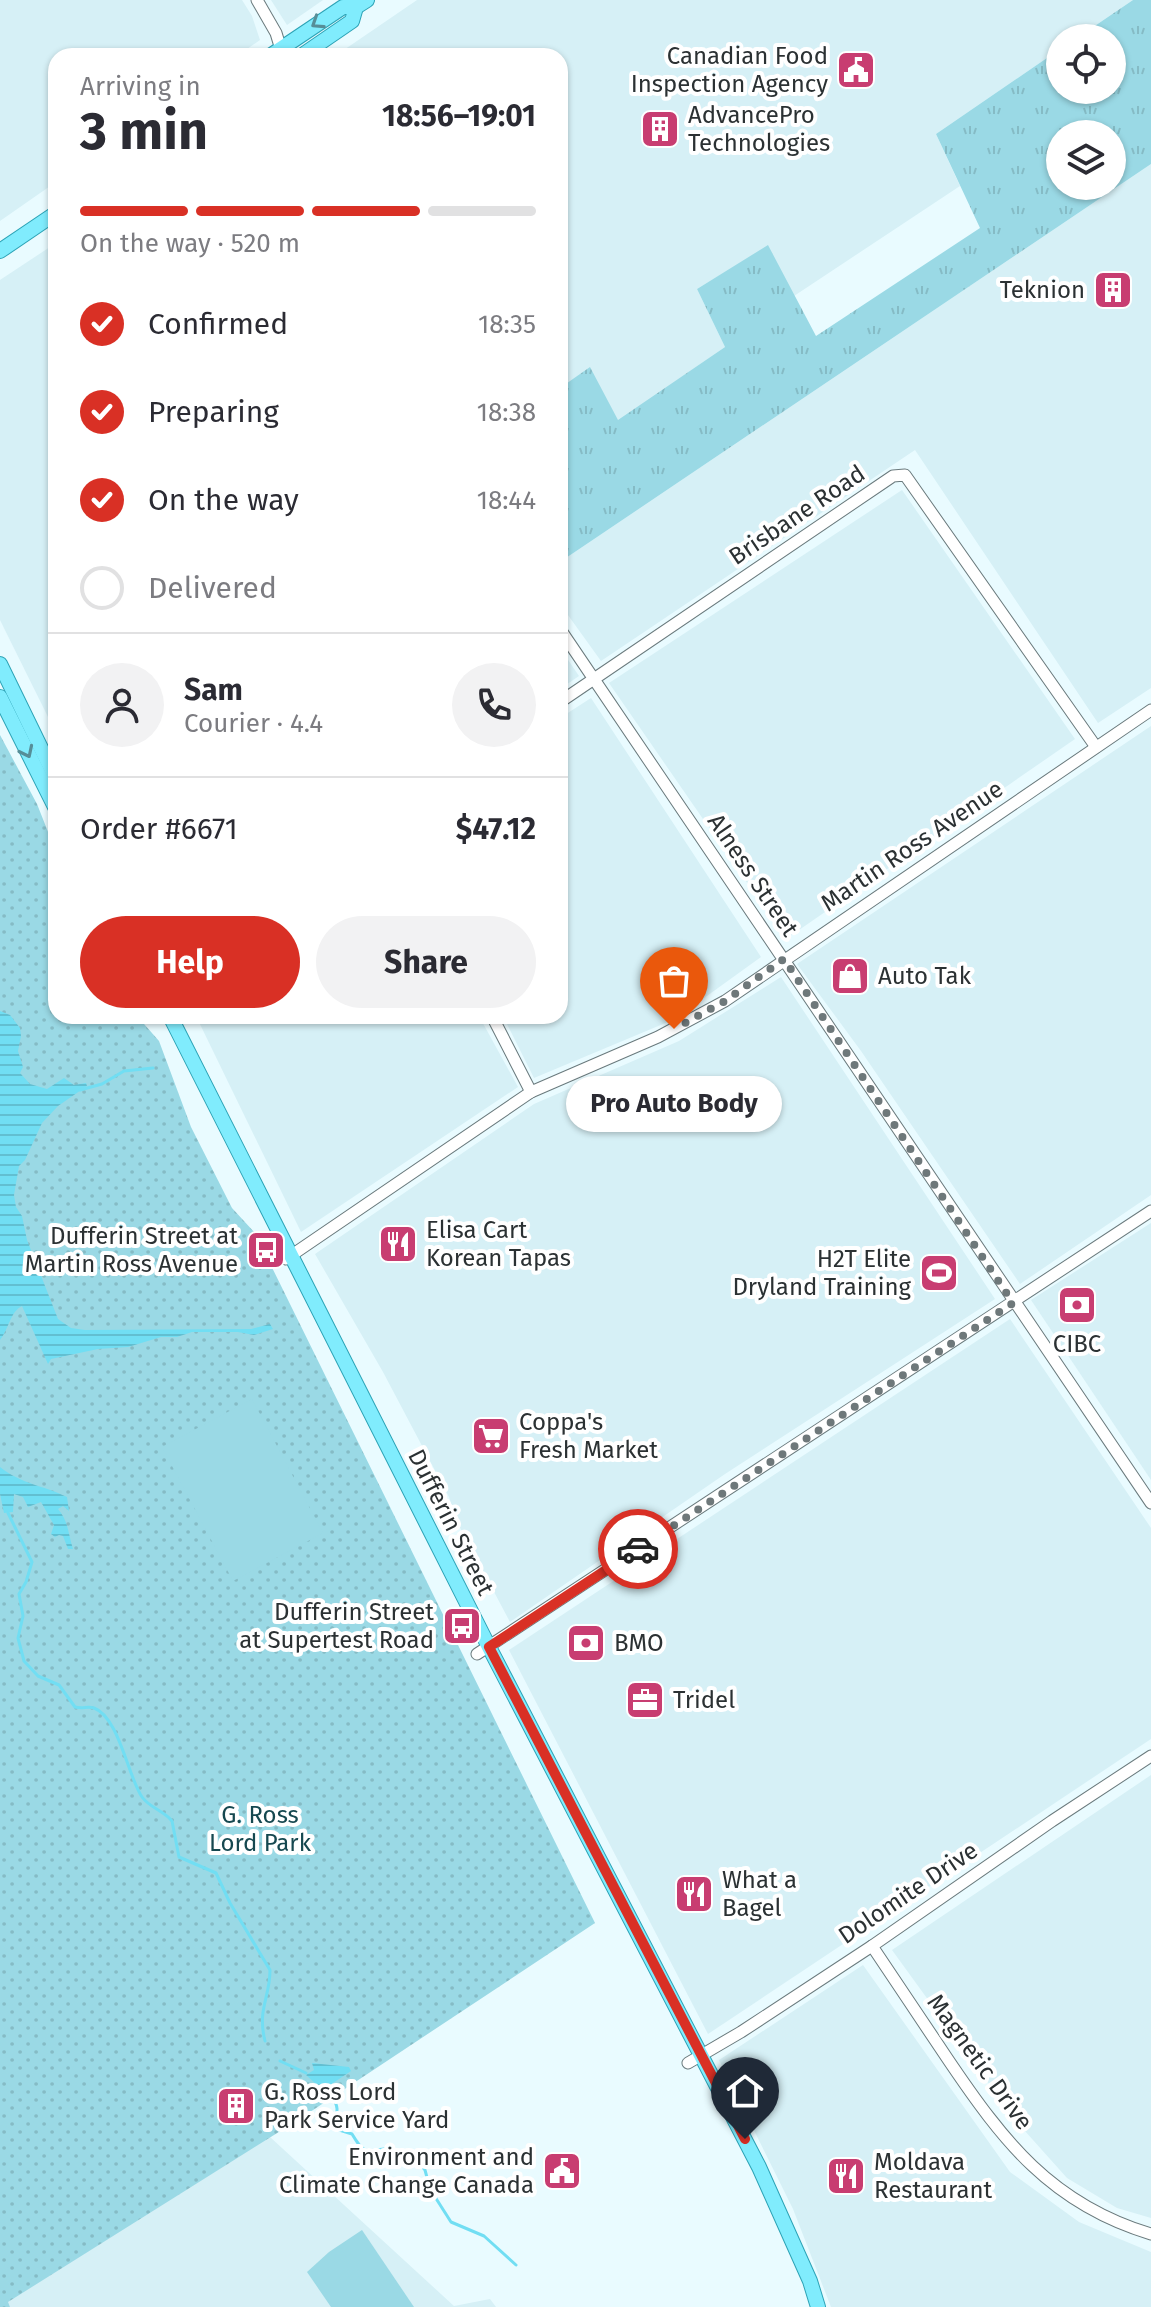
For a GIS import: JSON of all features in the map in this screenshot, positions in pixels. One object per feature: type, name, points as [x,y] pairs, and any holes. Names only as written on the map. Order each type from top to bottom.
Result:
[{"type":"main road","points":[[285,48],[343,7],[362,4]]},
{"type":"main road","points":[[313,48],[352,21],[362,4]]},
{"type":"main road","points":[[0,251],[48,218]]},
{"type":"main road","points":[[0,664],[48,763]]},
{"type":"main road","points":[[0,697],[48,793]]},
{"type":"main road","name":"Dufferin Street","points":[[174,1024],[483,1650],[701,2053],[759,2167],[810,2281],[818,2307]]},
{"type":"street","points":[[257,0],[276,48]]},
{"type":"street","name":"Brisbane Road","points":[[568,697],[893,476],[905,475],[1096,747]]},
{"type":"street","name":"Alness Street","points":[[568,641],[1151,1503]]},
{"type":"street","name":"Martin Ross Avenue","points":[[289,1257],[531,1092],[689,1021],[725,1001],[1151,710]]},
{"type":"street","points":[[496,1024],[531,1092]]},
{"type":"street","points":[[483,1650],[1151,1211]]},
{"type":"street","name":"Dolomite Drive","points":[[688,2063],[872,1946],[1151,1756]]},
{"type":"street","name":"Magnetic Drive","points":[[872,1946],[986,2116],[1021,2156],[1064,2193],[1119,2224],[1151,2234]]},
{"type":"shaded area","points":[[0,0],[242,0],[252,16],[260,40],[248,48],[48,48],[48,188],[0,221]]},
{"type":"shaded area","points":[[271,0],[323,0],[287,25]]},
{"type":"shaded area","points":[[417,0],[1133,0],[1098,24],[1046,24],[1046,59],[936,134],[960,186],[794,296],[768,246],[697,289],[725,347],[618,421],[590,368],[568,383],[568,48],[347,48]]},
{"type":"shaded area","points":[[1151,164],[1151,688],[1098,723],[915,450],[601,661],[568,615],[568,557],[1098,200],[1126,200],[1126,181]]},
{"type":"shaded area","points":[[48,248],[48,717],[0,620],[0,280]]},
{"type":"shaded area","points":[[902,490],[1075,739],[786,939],[609,683]]},
{"type":"shaded area","points":[[568,660],[579,676],[568,684]]},
{"type":"shaded area","points":[[591,698],[761,957],[675,1019],[534,1078],[507,1024],[568,1024],[568,713]]},
{"type":"shaded area","points":[[1151,726],[1151,1195],[1020,1284],[861,1051],[797,964]]},
{"type":"shaded area","points":[[781,977],[995,1299],[725,1474],[510,1622],[383,1372],[315,1254],[534,1104],[679,1041]]},
{"type":"shaded area","points":[[0,1011],[10,1015],[20,1028],[18,1051],[23,1067],[20,1073],[30,1084],[47,1089],[64,1078],[74,1085],[86,1083],[87,1086],[58,1106],[42,1123],[25,1160],[19,1166],[14,1195],[27,1240],[58,1319],[71,1328],[85,1330],[251,1329],[270,1324],[273,1329],[254,1335],[192,1332],[128,1347],[98,1349],[51,1359],[48,1364],[22,1306],[15,1312],[0,1340]]},
{"type":"shaded area","points":[[200,1024],[483,1024],[518,1087],[301,1232]]},
{"type":"shaded area","points":[[1151,1223],[1151,1480],[1031,1300]]},
{"type":"shaded area","points":[[1010,1319],[1151,1528],[1151,1739],[708,2034],[509,1650]]},
{"type":"shaded area","points":[[0,1467],[17,1478],[67,1497],[69,1511],[63,1506],[58,1509],[66,1523],[73,1549],[68,1549],[63,1536],[51,1534],[54,1525],[41,1502],[28,1507],[23,1497],[14,1494],[13,1512],[4,1513]]},
{"type":"shaded area","points":[[1151,1775],[1151,2218],[1117,2208],[1067,2178],[1016,2121],[892,1950]]},
{"type":"shaded area","points":[[863,1965],[1010,2172],[1079,2222],[1151,2252],[1151,2307],[831,2307],[793,2209],[719,2060]]},
{"type":"shaded area","points":[[312,2063],[349,2067],[351,2071],[330,2085],[334,2094],[324,2096],[306,2075],[314,2070]]},
{"type":"shaded area","points":[[270,2137],[454,2306],[490,2299],[496,2307],[10,2307],[7,2302]]},
{"type":"green space","points":[[1133,0],[1151,0],[1151,164],[1126,181],[1126,120],[1046,120],[1046,200],[1098,200],[568,557],[568,382],[590,367],[618,420],[725,347],[697,289],[768,245],[816,336],[980,228],[936,134],[1046,59],[1046,104],[1126,104],[1126,24],[1098,24]]},
{"type":"green space","name":"G. Ross Lord Park","points":[[0,735],[37,804],[48,832],[48,1024],[144,1024],[159,1041],[191,1127],[232,1208],[255,1233],[595,1923],[298,2120],[8,2302],[10,2307],[0,2307]]},
{"type":"green space","points":[[252,1399],[323,1533],[233,1581],[162,1447]]},
{"type":"green space","points":[[362,2230],[414,2307],[331,2307],[307,2272],[329,2252]]},
{"type":"waterway","points":[[80,1090],[102,1084],[124,1071],[153,1068]]},
{"type":"waterway","points":[[8,1513],[32,1562],[19,1594],[23,1616],[18,1638],[24,1661],[38,1676],[59,1685],[75,1707],[94,1708],[103,1714],[116,1735],[142,1797],[172,1821],[179,1857],[216,1873],[270,1970],[262,2020],[265,2041]]},
{"type":"waterway","points":[[280,2061],[306,2073]]},
{"type":"waterway","points":[[332,2096],[337,2109],[333,2122],[336,2129],[352,2134],[364,2149],[384,2149],[398,2160],[408,2159],[420,2164],[425,2170],[430,2189],[451,2222],[484,2236],[516,2265]]},
{"type":"way so far","points":[[638,1549],[1013,1303],[784,959],[725,1001],[674,1029]]},
{"type":"place","name":"Canadian Food Inspection Agency","points":[[856,70]]},
{"type":"place","name":"AdvancePro Technologies","points":[[660,129]]},
{"type":"place","name":"Teknion","points":[[1113,290]]},
{"type":"place","name":"Auto Tak","points":[[850,976]]},
{"type":"place","name":"Pro Auto Body","points":[[674,1029]]},
{"type":"place","name":"Elisa Cart Korean Tapas","points":[[398,1244]]},
{"type":"place","name":"Dufferin Street at Martin Ross Avenue","points":[[266,1250]]},
{"type":"place","name":"H2T Elite Dryland Training","points":[[939,1273]]},
{"type":"place","name":"CIBC","points":[[1077,1305]]},
{"type":"place","name":"Coppa's Fresh Market","points":[[491,1436]]},
{"type":"place","name":"Dufferin Street at Supertest Road","points":[[462,1626]]},
{"type":"place","name":"BMO","points":[[586,1643]]},
{"type":"place","name":"Tridel","points":[[645,1700]]},
{"type":"place","name":"What a Bagel","points":[[694,1894]]},
{"type":"place","name":"G. Ross Lord Park Service Yard","points":[[236,2106]]},
{"type":"place","name":"Environment and Climate Change Canada","points":[[562,2171]]},
{"type":"place","name":"Moldava Restaurant","points":[[846,2176]]},
{"type":"route","points":[[638,1549],[489,1647],[745,2139]]}]
